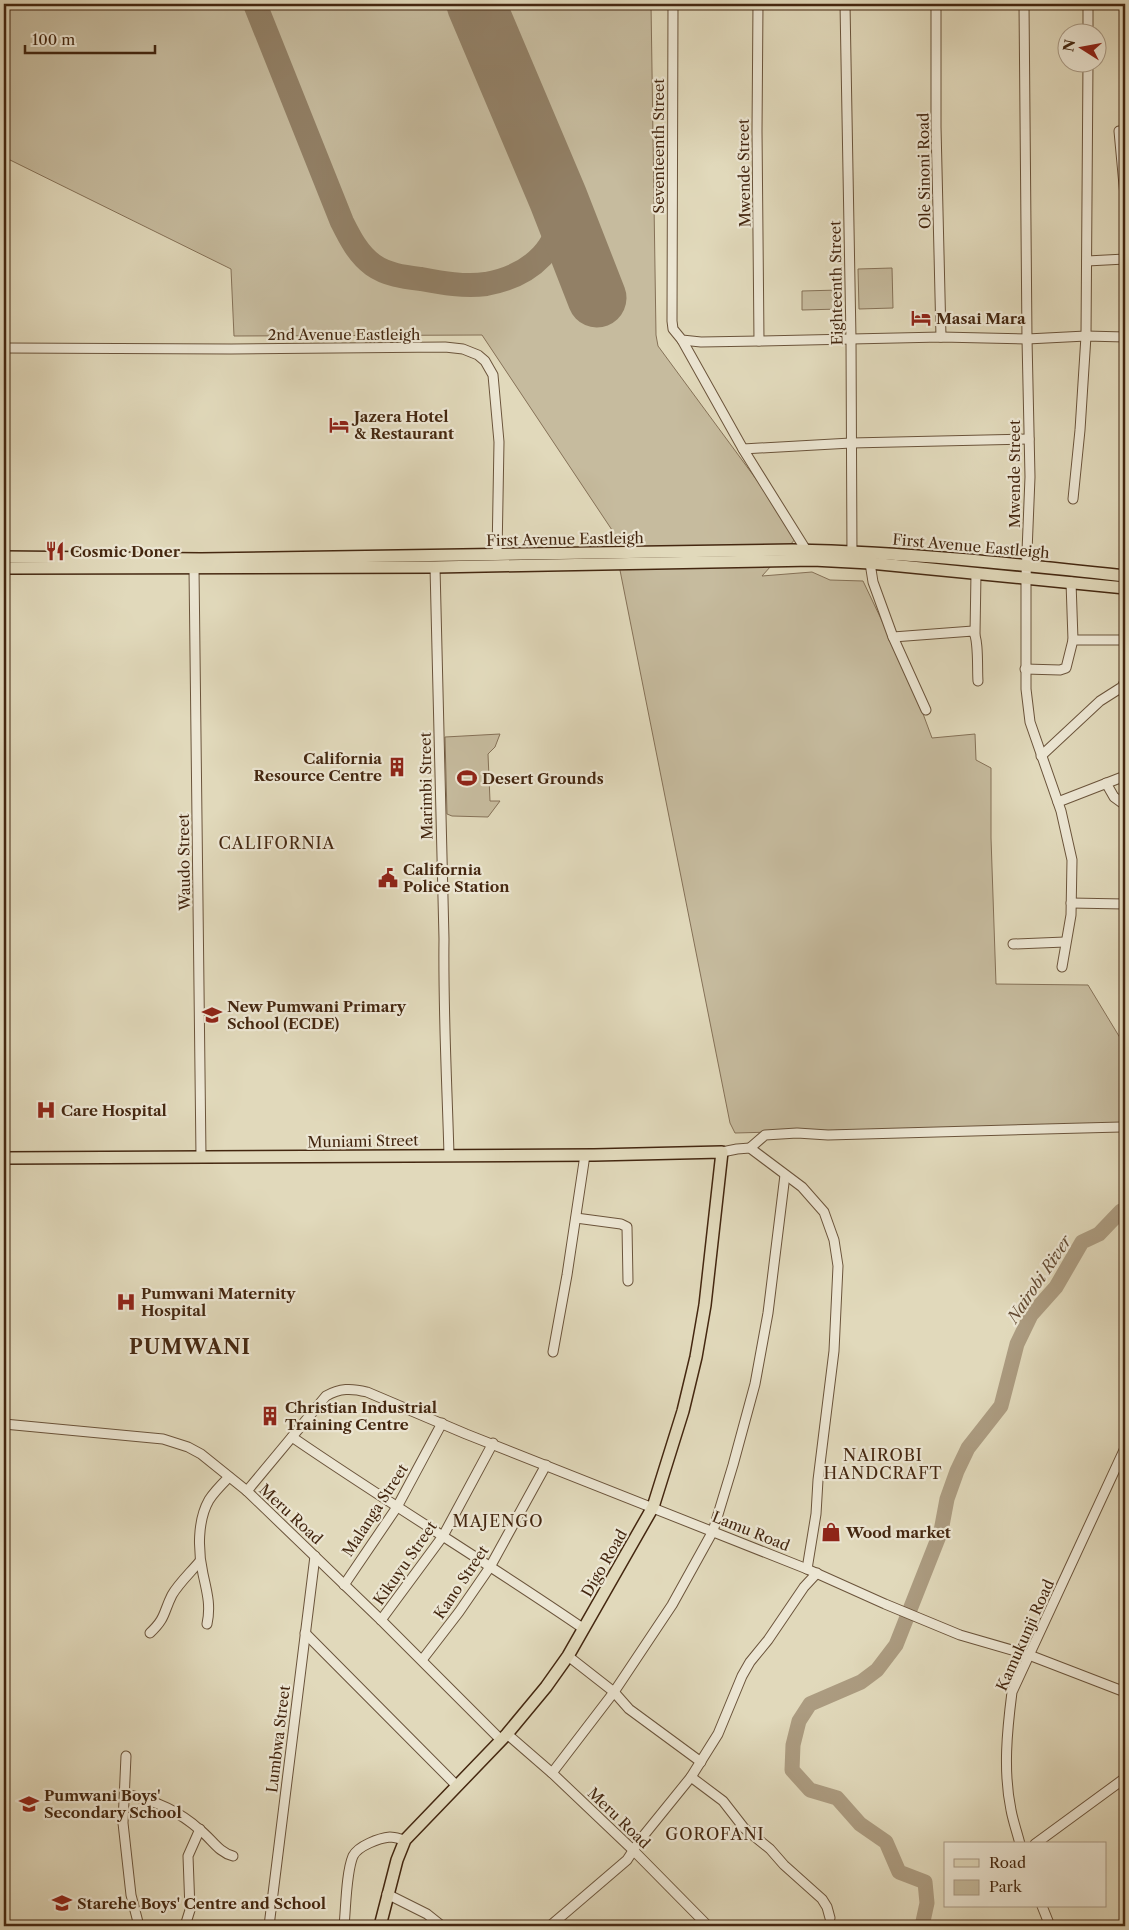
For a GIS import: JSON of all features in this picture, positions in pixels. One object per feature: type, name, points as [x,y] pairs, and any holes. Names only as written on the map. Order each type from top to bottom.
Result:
[{"type":"main road","name":"First Avenue Eastleigh","points":[[4,558],[158,559],[806,550],[852,556],[1026,564],[1125,576]]},
{"type":"main road","name":"First Avenue Eastleigh","points":[[4,568],[435,567],[813,560],[852,556],[870,563],[1125,588]]},
{"type":"main road","name":"Muniami Street","points":[[4,1158],[585,1155],[722,1152]]},
{"type":"main road","name":"Digo Road","points":[[380,1926],[387,1894],[405,1840],[504,1737],[546,1687],[568,1656],[653,1507],[696,1357],[705,1305],[722,1152]]},
{"type":"street","name":"Seventeenth Street","points":[[673,4],[673,329],[682,340],[743,449],[806,550]]},
{"type":"street","name":"Mwende Street","points":[[758,4],[757,131],[760,342]]},
{"type":"street","name":"Eighteenth Street","points":[[845,4],[851,339],[852,556]]},
{"type":"street","name":"Ole Sinoni Road","points":[[936,4],[936,127],[941,337]]},
{"type":"street","name":"Mwende Street","points":[[1024,4],[1030,477],[1026,564],[1025,669],[1030,722],[1058,802],[1072,860],[1071,903],[1062,967]]},
{"type":"street","points":[[1088,6],[1088,22]]},
{"type":"street","points":[[1072,499],[1080,430],[1086,336],[1088,72]]},
{"type":"street","points":[[1119,131],[1125,196]]},
{"type":"street","points":[[1087,261],[1125,260]]},
{"type":"street","points":[[682,340],[701,342],[760,342],[941,337],[1027,339],[1086,336],[1125,337]]},
{"type":"street","name":"2nd Avenue Eastleigh","points":[[4,348],[231,349],[445,347],[463,349],[478,354],[490,368],[494,385],[499,442],[497,555]]},
{"type":"street","points":[[743,449],[851,443],[1029,439]]},
{"type":"street","points":[[870,563],[872,582],[893,637],[926,710]]},
{"type":"street","name":"Marimbi Street","points":[[435,567],[444,939],[443,1000],[449,1155]]},
{"type":"street","name":"Waudo Street","points":[[194,568],[201,1156]]},
{"type":"street","points":[[976,573],[975,634],[978,681]]},
{"type":"street","points":[[1025,669],[1060,670],[1066,668],[1073,640],[1071,582]]},
{"type":"street","points":[[893,637],[970,631],[975,634]]},
{"type":"street","points":[[1073,640],[1125,640]]},
{"type":"street","points":[[1041,756],[1100,701],[1125,684]]},
{"type":"street","points":[[1058,802],[1125,776]]},
{"type":"street","points":[[1106,783],[1114,797],[1125,805]]},
{"type":"street","points":[[1071,903],[1124,904]]},
{"type":"street","points":[[1013,944],[1065,942]]},
{"type":"street","points":[[722,1152],[750,1148],[765,1135],[1121,1127]]},
{"type":"street","points":[[750,1148],[802,1187],[824,1212],[834,1240],[838,1266],[830,1397],[818,1480],[816,1514],[807,1568]]},
{"type":"street","points":[[554,1352],[585,1155]]},
{"type":"street","points":[[552,1773],[614,1692],[672,1605],[713,1531],[734,1464],[755,1384],[768,1312],[785,1174]]},
{"type":"street","points":[[576,1218],[621,1224],[627,1227],[628,1281]]},
{"type":"street","name":"Lamu Road","points":[[292,1437],[326,1396],[336,1390],[350,1388],[367,1392],[807,1568],[885,1604],[960,1635],[1029,1655],[1125,1692]]},
{"type":"street","name":"Malanga Street","points":[[344,1585],[397,1507],[442,1423]]},
{"type":"street","name":"Meru Road","points":[[4,1424],[164,1440],[188,1447],[201,1454],[247,1491],[504,1737],[552,1773],[633,1850],[708,1926]]},
{"type":"street","points":[[247,1491],[292,1437],[584,1629]]},
{"type":"street","name":"Kikuyu Street","points":[[381,1620],[443,1536],[493,1443]]},
{"type":"street","name":"Kamukunji Road","points":[[1019,1842],[1011,1810],[1007,1782],[1008,1725],[1012,1692],[1125,1448]]},
{"type":"street","name":"Kano Street","points":[[422,1660],[459,1612],[490,1567],[546,1465]]},
{"type":"street","points":[[207,1624],[209,1600],[200,1561],[201,1530],[204,1512],[209,1500],[229,1477]]},
{"type":"street","name":"Lumbwa Street","points":[[269,1926],[315,1556]]},
{"type":"street","points":[[150,1633],[160,1624],[166,1613],[171,1596],[200,1561]]},
{"type":"street","points":[[550,1926],[627,1860],[691,1777],[718,1734],[742,1676],[750,1662],[816,1573]]},
{"type":"street","points":[[305,1633],[457,1786]]},
{"type":"street","points":[[568,1656],[614,1692],[629,1709],[701,1762]]},
{"type":"street","points":[[126,1756],[123,1823],[131,1896],[139,1926]]},
{"type":"street","points":[[691,1777],[723,1800],[744,1828],[770,1849],[784,1865],[822,1899],[827,1907],[830,1918]]},
{"type":"street","points":[[1038,1842],[1125,1778]]},
{"type":"street","points":[[124,1794],[159,1803],[175,1811],[200,1829],[220,1851],[232,1856]]},
{"type":"street","points":[[185,1926],[190,1910],[188,1856],[200,1829]]},
{"type":"street","points":[[344,1926],[353,1856],[365,1846],[384,1838],[393,1837],[405,1840]]},
{"type":"street","points":[[387,1894],[427,1914],[442,1926]]},
{"type":"street","points":[[1043,1908],[1050,1926]]},
{"type":"green space","points":[[4,4],[651,4],[656,335],[658,346],[798,536],[762,576],[812,572],[830,580],[863,581],[912,684],[932,738],[975,734],[976,760],[991,768],[991,838],[996,984],[1088,985],[1125,1046],[1125,1123],[735,1133],[730,1123],[612,530],[482,335],[234,336],[231,269],[4,157]]},
{"type":"green space","points":[[892,268],[893,308],[859,309],[858,269]]},
{"type":"green space","points":[[839,290],[840,309],[802,310],[802,291]]},
{"type":"green space","name":"Desert Grounds","points":[[500,734],[495,747],[488,754],[490,801],[500,801],[488,817],[452,816],[447,814],[445,737]]},
{"type":"waterway","name":"Nairobi River","points":[[922,1926],[927,1903],[925,1882],[899,1872],[886,1842],[860,1824],[837,1798],[810,1790],[792,1770],[793,1745],[799,1721],[810,1704],[861,1682],[877,1670],[896,1645],[941,1531],[947,1499],[957,1471],[968,1448],[1001,1406],[1017,1344],[1031,1315],[1056,1287],[1082,1242],[1099,1234],[1121,1211],[1125,1210]]},
{"type":"taxiway","points":[[255,4],[342,222],[351,240],[373,265],[396,275],[454,284],[478,285],[502,280],[530,266],[542,256],[551,244],[557,231],[559,215],[558,198]]},
{"type":"runway","points":[[476,4],[558,198],[597,298]]},
{"type":"place","name":"Masai Mara","points":[[921,318]]},
{"type":"place","name":"Jazera Hotel & Restaurant","points":[[339,425]]},
{"type":"place","name":"Cosmic Doner","points":[[55,551]]},
{"type":"place","name":"California Resource Centre","points":[[397,767]]},
{"type":"place","name":"Desert Grounds","points":[[467,778]]},
{"type":"place","name":"California Police Station","points":[[388,878]]},
{"type":"place","name":"New Pumwani Primary School (ECDE)","points":[[212,1015]]},
{"type":"place","name":"Care Hospital","points":[[46,1110]]},
{"type":"place","name":"Pumwani Maternity Hospital","points":[[126,1302]]},
{"type":"place","name":"Christian Industrial Training Centre","points":[[270,1416]]},
{"type":"place","name":"Wood market","points":[[831,1532]]},
{"type":"place","name":"Pumwani Boys' Secondary School","points":[[29,1804]]},
{"type":"place","name":"Starehe Boys' Centre and School","points":[[62,1903]]},
{"type":"district","name":"CALIFORNIA","points":[[277,843]]},
{"type":"district","name":"PUMWANI","points":[[190,1347]]},
{"type":"district","name":"NAIROBI HANDCRAFT","points":[[883,1464]]},
{"type":"district","name":"MAJENGO","points":[[498,1521]]},
{"type":"district","name":"GOROFANI","points":[[715,1834]]}]
